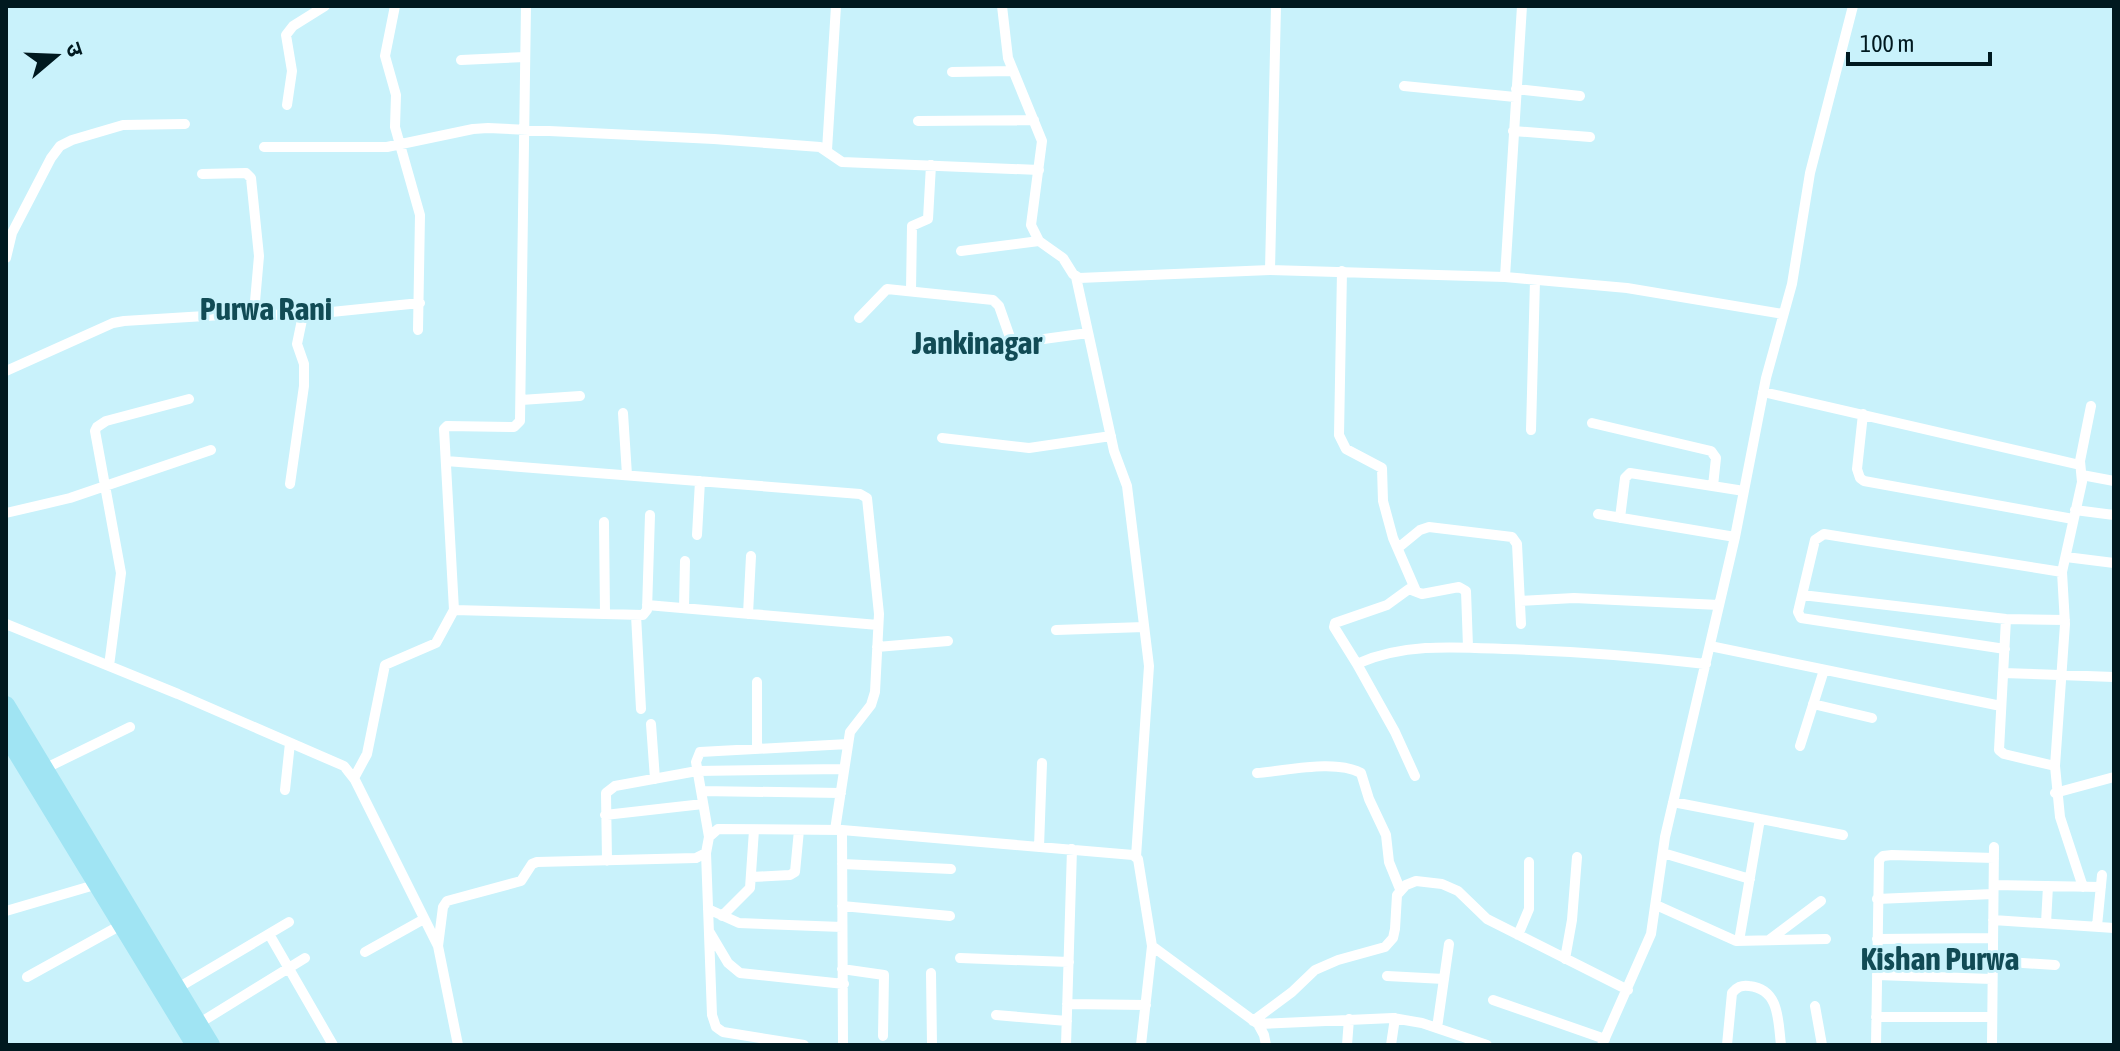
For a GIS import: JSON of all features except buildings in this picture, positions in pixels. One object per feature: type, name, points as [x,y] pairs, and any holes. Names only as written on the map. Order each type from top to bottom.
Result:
[{"type":"highway","points":[[6,705],[105,882],[121,925],[195,1045]]},
{"type":"highway","points":[[6,735],[211,1045]]},
{"type":"street","points":[[287,105],[292,71],[286,35],[293,26],[325,6]]},
{"type":"street","points":[[395,6],[385,56],[396,95],[394,123],[420,215],[418,330]]},
{"type":"street","points":[[354,778],[367,754],[385,665],[436,643],[454,610],[444,429],[447,426],[516,426],[520,421],[526,6]]},
{"type":"street","points":[[827,150],[836,6]]},
{"type":"street","points":[[1002,6],[1008,58],[1042,141],[1031,225],[1039,241],[1063,258],[1076,277],[1111,436],[1127,486],[1150,680],[1136,857],[1152,946],[1141,1045]]},
{"type":"street","points":[[1270,270],[1276,6]]},
{"type":"street","points":[[1505,277],[1522,6]]},
{"type":"street","points":[[1493,1000],[1604,1042],[1651,934],[1673,802],[1735,537],[1763,392],[1792,284],[1810,173],[1853,6]]},
{"type":"street","points":[[461,60],[525,57]]},
{"type":"street","points":[[952,72],[1013,71]]},
{"type":"street","points":[[1404,86],[1580,96]]},
{"type":"street","points":[[918,121],[1034,120]]},
{"type":"street","points":[[6,258],[12,233],[60,146],[123,125],[185,124]]},
{"type":"street","points":[[264,147],[400,145],[473,129],[524,129],[820,147],[842,162],[1039,170]]},
{"type":"street","points":[[1513,131],[1590,137]]},
{"type":"street","points":[[911,291],[911,232],[912,226],[928,219],[931,165]]},
{"type":"street","points":[[202,174],[246,173],[251,178],[259,256],[254,313]]},
{"type":"street","points":[[961,251],[1039,241]]},
{"type":"street","points":[[1076,277],[1270,270],[1505,277],[1627,288],[1783,314]]},
{"type":"street","points":[[1342,271],[1339,435],[1346,449],[1382,468],[1383,501],[1416,591]]},
{"type":"street","points":[[1531,430],[1535,280]]},
{"type":"street","points":[[859,318],[887,289],[993,300],[999,306],[1012,343]]},
{"type":"street","points":[[6,371],[113,323],[254,313],[303,315],[420,303]]},
{"type":"street","points":[[290,484],[304,386],[304,364],[297,344],[303,315]]},
{"type":"street","points":[[955,351],[1088,333]]},
{"type":"street","points":[[1763,392],[1863,414],[2114,481]]},
{"type":"street","points":[[521,400],[580,396]]},
{"type":"street","points":[[109,666],[121,573],[94,436],[97,427],[106,421],[189,399]]},
{"type":"street","points":[[2083,887],[2060,817],[2055,793],[2055,766],[2065,620],[2062,572],[2091,406]]},
{"type":"street","points":[[623,413],[627,475]]},
{"type":"street","points":[[1863,414],[1857,469],[1864,481],[2074,514],[2114,515]]},
{"type":"street","points":[[1592,423],[1711,451],[1716,458],[1713,486]]},
{"type":"street","points":[[942,438],[1029,448],[1111,436]]},
{"type":"street","points":[[6,513],[36,508],[105,487],[211,450]]},
{"type":"street","points":[[446,461],[864,495],[869,502],[878,625],[874,699],[855,723],[848,744],[838,830],[842,864],[843,1045]]},
{"type":"street","points":[[1620,518],[1625,478],[1630,473],[1744,491]]},
{"type":"street","points":[[697,535],[700,481]]},
{"type":"street","points":[[1598,514],[1735,537]]},
{"type":"street","points":[[454,610],[646,613],[650,515]]},
{"type":"street","points":[[604,522],[605,614]]},
{"type":"street","points":[[1398,548],[1420,530],[1429,527],[1512,537],[1517,544],[1521,624]]},
{"type":"street","points":[[2005,649],[1801,618],[1798,612],[1815,540],[1824,534],[2062,572]]},
{"type":"street","points":[[748,614],[751,556]]},
{"type":"street","points":[[2066,557],[2114,563]]},
{"type":"street","points":[[684,608],[685,561]]},
{"type":"street","points":[[1415,776],[1395,732],[1334,627],[1335,623],[1387,605],[1406,589],[1426,593],[1459,587],[1466,591],[1468,647]]},
{"type":"street","points":[[1802,595],[2006,619],[2065,620]]},
{"type":"street","points":[[1520,601],[1574,598],[1719,605]]},
{"type":"street","points":[[647,605],[878,625]]},
{"type":"street","points":[[636,615],[641,709]]},
{"type":"street","points":[[2006,619],[1998,746],[2001,752],[2055,766]]},
{"type":"street","points":[[6,624],[344,766],[354,778],[438,946],[458,1045]]},
{"type":"street","points":[[1056,630],[1144,627]]},
{"type":"street","points":[[877,647],[948,641]]},
{"type":"street","points":[[1710,646],[2001,706]]},
{"type":"street","points":[[1357,664],[1410,649],[1468,647],[1614,654],[1706,664]]},
{"type":"street","points":[[1800,746],[1824,670]]},
{"type":"street","points":[[2003,673],[2114,677]]},
{"type":"street","points":[[757,682],[757,748]]},
{"type":"street","points":[[1813,704],[1872,718]]},
{"type":"street","points":[[651,724],[655,779]]},
{"type":"street","points":[[44,769],[130,727]]},
{"type":"street","points":[[285,790],[290,743]]},
{"type":"street","points":[[804,1045],[766,1042],[723,1032],[716,1027],[712,1015],[708,930],[706,853],[709,837],[696,762],[700,752],[848,744]]},
{"type":"street","points":[[1039,847],[1042,763]]},
{"type":"street","points":[[1257,773],[1343,767],[1361,773],[1386,835],[1389,862],[1400,889]]},
{"type":"street","points":[[607,861],[605,815],[606,793],[610,788],[697,771],[844,769]]},
{"type":"street","points":[[2055,793],[2114,777]]},
{"type":"street","points":[[701,791],[841,793]]},
{"type":"street","points":[[1673,802],[1843,835]]},
{"type":"street","points":[[605,815],[703,804]]},
{"type":"street","points":[[1739,941],[1760,819]]},
{"type":"street","points":[[709,837],[718,829],[838,830],[1136,857]]},
{"type":"street","points":[[722,916],[748,892],[752,877],[754,830]]},
{"type":"street","points":[[752,877],[790,875],[795,872],[799,830]]},
{"type":"street","points":[[1066,1045],[1072,849]]},
{"type":"street","points":[[1876,1045],[1879,860],[1883,856],[1994,852],[1992,1045]]},
{"type":"street","points":[[438,946],[443,907],[447,901],[521,881],[532,864],[537,862],[696,858],[706,853]]},
{"type":"street","points":[[1663,853],[1750,879]]},
{"type":"street","points":[[1565,959],[1577,857]]},
{"type":"street","points":[[1518,935],[1529,909],[1529,862]]},
{"type":"street","points":[[842,864],[951,869]]},
{"type":"street","points":[[2097,926],[2102,875]]},
{"type":"street","points":[[1255,1022],[1315,970],[1385,947],[1393,938],[1397,895],[1400,889],[1416,881],[1442,884],[1464,896],[1487,919],[1628,990]]},
{"type":"street","points":[[6,911],[105,882]]},
{"type":"street","points":[[2046,923],[2048,886]]},
{"type":"street","points":[[1877,899],[2048,886],[2101,887]]},
{"type":"street","points":[[1767,942],[1821,901]]},
{"type":"street","points":[[1656,905],[1720,936],[1739,941],[1826,939]]},
{"type":"street","points":[[842,906],[950,916]]},
{"type":"street","points":[[708,909],[739,923],[842,927]]},
{"type":"street","points":[[365,952],[424,919]]},
{"type":"street","points":[[1993,920],[2114,928]]},
{"type":"street","points":[[176,989],[289,922]]},
{"type":"street","points":[[27,977],[121,925]]},
{"type":"street","points":[[708,930],[728,963],[740,973],[844,984]]},
{"type":"street","points":[[269,934],[333,1045]]},
{"type":"street","points":[[1877,939],[1993,938]]},
{"type":"street","points":[[1437,1028],[1449,944]]},
{"type":"street","points":[[1152,946],[1255,1022],[1264,1035],[1266,1045]]},
{"type":"street","points":[[198,1024],[305,958]]},
{"type":"street","points":[[960,958],[1069,962]]},
{"type":"street","points":[[1992,961],[2055,965]]},
{"type":"street","points":[[842,969],[884,975],[883,1036]]},
{"type":"street","points":[[931,973],[932,1045]]},
{"type":"street","points":[[1877,975],[1992,979]]},
{"type":"street","points":[[1387,976],[1444,979]]},
{"type":"street","points":[[1727,1045],[1732,993],[1740,986],[1751,985],[1767,991],[1771,996],[1776,1006],[1781,1045]]},
{"type":"street","points":[[1067,1004],[1146,1005]]},
{"type":"street","points":[[1815,1006],[1822,1045]]},
{"type":"street","points":[[996,1015],[1067,1021]]},
{"type":"street","points":[[1876,1017],[1992,1017]]},
{"type":"street","points":[[1255,1022],[1395,1018],[1487,1045]]},
{"type":"street","points":[[1391,1045],[1395,1018]]},
{"type":"street","points":[[1347,1045],[1349,1019]]},
{"type":"district","name":"Purwa Rani","points":[[266,308]]},
{"type":"district","name":"Jankinagar","points":[[977,342]]},
{"type":"district","name":"Kishan Purwa","points":[[1940,958]]}]
